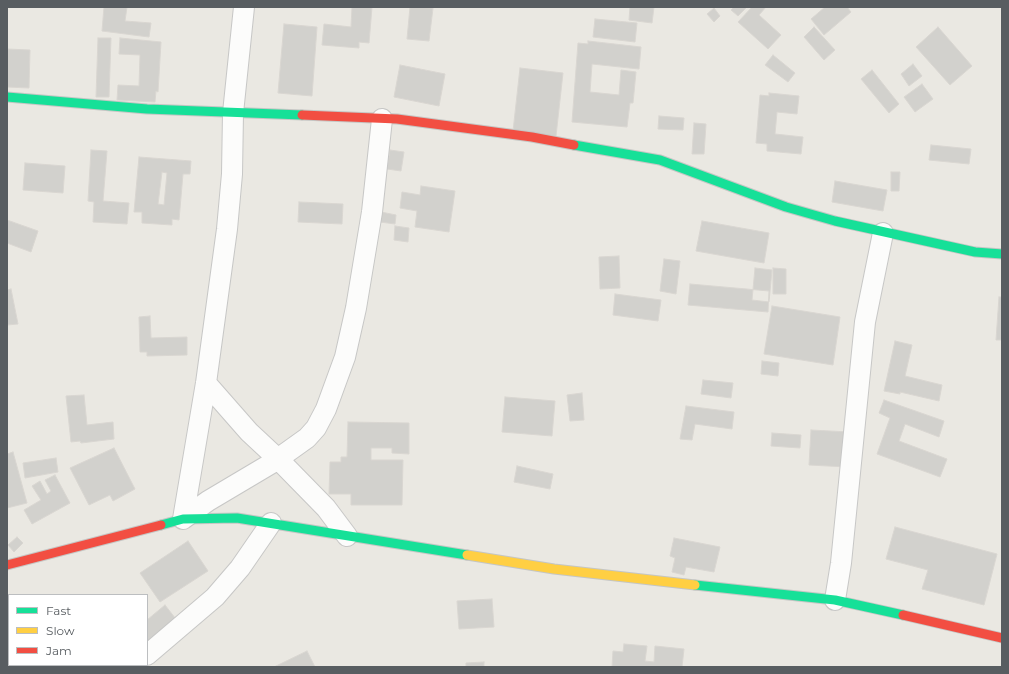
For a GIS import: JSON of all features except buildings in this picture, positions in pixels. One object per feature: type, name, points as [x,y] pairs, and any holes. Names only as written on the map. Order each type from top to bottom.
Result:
[{"type":"street","points":[[183,519],[206,383],[227,228],[232,174],[232,113],[244,7]]},
{"type":"street","points":[[7,97],[147,109],[382,119],[532,137],[660,160],[786,207],[883,233],[975,252],[1002,254]]},
{"type":"street","points":[[183,519],[208,501],[278,459],[308,438],[316,428],[326,409],[345,357],[364,265],[382,119]]},
{"type":"street","points":[[835,600],[841,563],[865,322],[883,233]]},
{"type":"street","points":[[206,383],[249,432],[326,508],[347,536]]},
{"type":"street","points":[[7,565],[183,519],[237,518],[576,572],[835,600],[1002,638]]},
{"type":"street","points":[[148,654],[214,597],[240,568],[271,523]]},
{"type":"traffic: fast","points":[[7,97],[147,109],[302,115]]},
{"type":"traffic: fast","points":[[574,145],[660,160],[786,207],[835,221],[975,252],[1002,254]]},
{"type":"traffic: fast","points":[[161,525],[183,519],[237,518],[467,555]]},
{"type":"traffic: fast","points":[[695,585],[835,600],[903,615]]},
{"type":"traffic: slow","points":[[467,555],[554,569],[695,585]]},
{"type":"traffic: jam","points":[[302,115],[397,119],[532,137],[574,145]]},
{"type":"traffic: jam","points":[[7,565],[161,525]]},
{"type":"traffic: jam","points":[[903,615],[1002,638]]}]
